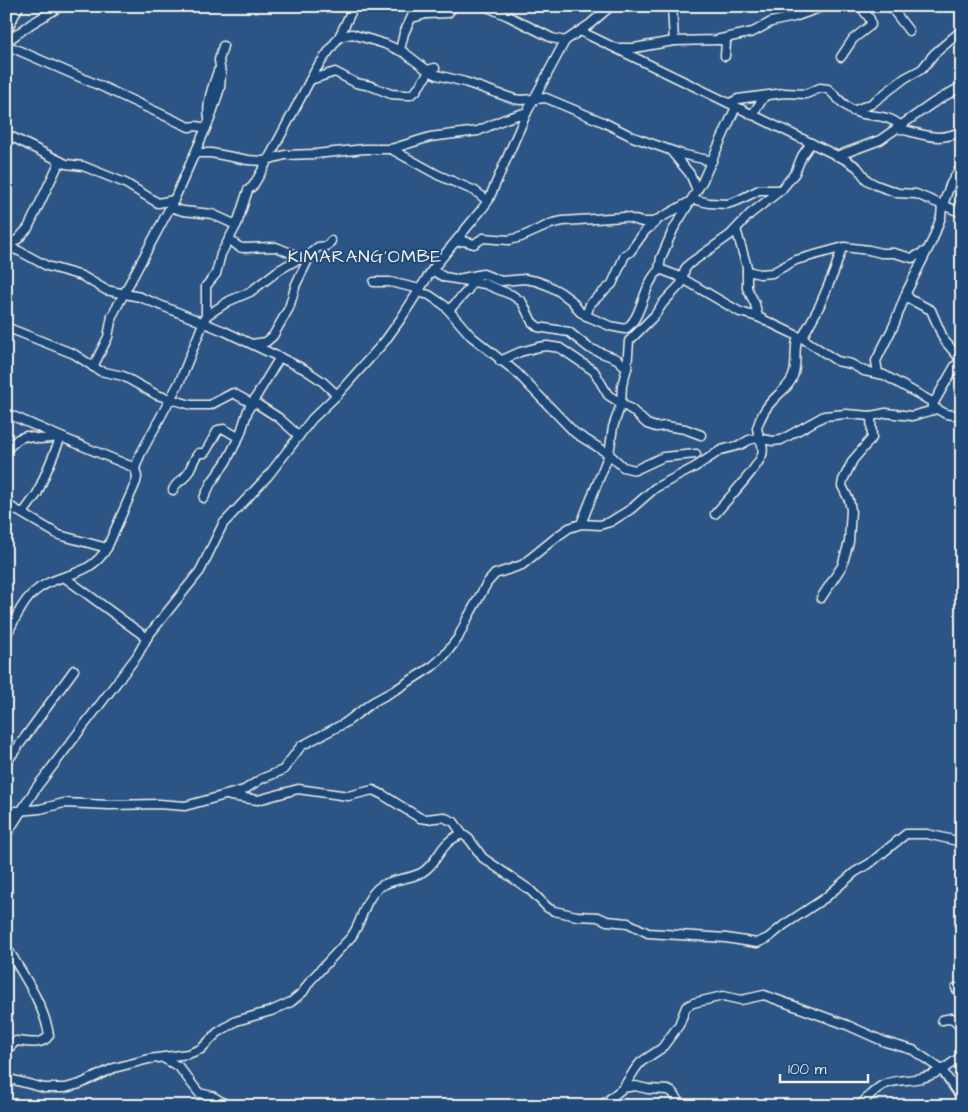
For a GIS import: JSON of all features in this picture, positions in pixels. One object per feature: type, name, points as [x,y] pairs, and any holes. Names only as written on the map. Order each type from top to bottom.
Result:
[{"type":"street","points":[[6,32],[19,6]]},
{"type":"street","points":[[61,6],[31,24],[6,44],[189,127],[206,128]]},
{"type":"street","points":[[6,636],[32,594],[44,585],[91,566],[102,557],[107,548],[136,482],[135,468],[145,445],[180,381],[205,319],[206,286],[216,274],[221,254],[236,225],[248,190],[253,186],[268,160],[320,63],[339,38],[354,6]]},
{"type":"street","points":[[400,50],[404,33],[417,6]]},
{"type":"street","points":[[412,18],[426,14],[448,13],[454,6]]},
{"type":"street","points":[[485,6],[552,38],[565,41]]},
{"type":"street","points":[[6,835],[36,788],[137,656],[147,638],[200,572],[223,524],[245,499],[262,484],[312,419],[385,341],[432,270],[457,242],[488,200],[533,99],[565,41],[611,6]]},
{"type":"street","points":[[672,6],[674,41]]},
{"type":"street","points":[[716,40],[753,32],[771,22],[794,17],[825,6]]},
{"type":"street","points":[[840,57],[853,39],[871,25],[870,19],[860,6]]},
{"type":"street","points":[[890,6],[909,31]]},
{"type":"street","points":[[853,111],[871,104],[899,82],[920,70],[934,54],[962,30]]},
{"type":"street","points":[[580,31],[838,156],[852,164],[867,180],[876,185],[898,193],[916,194],[962,213]]},
{"type":"street","points":[[339,38],[349,34],[362,36],[400,50],[465,82],[514,99],[546,98],[633,137],[669,150],[712,161]]},
{"type":"street","points":[[618,48],[634,48],[674,41],[722,40],[726,43],[725,56]]},
{"type":"street","points":[[93,368],[107,340],[110,319],[172,203],[210,119],[207,109],[208,103],[220,67],[219,60],[223,46]]},
{"type":"street","points":[[310,80],[335,72],[356,83],[371,86],[392,94],[408,95],[416,91],[434,68]]},
{"type":"street","points":[[838,156],[880,140],[933,102],[962,86]]},
{"type":"street","points":[[458,279],[483,274],[501,281],[525,279],[536,281],[560,292],[572,301],[580,312],[586,316],[625,329],[630,326],[636,315],[648,283],[659,270],[661,258],[673,230],[692,200],[712,161],[733,105],[738,99],[784,93],[806,94],[824,88],[828,89],[853,111],[887,117],[899,127],[923,135],[952,136],[962,131]]},
{"type":"street","points":[[752,115],[764,97]]},
{"type":"street","points":[[195,153],[211,153],[248,160],[268,160],[285,155],[325,154],[365,149],[391,150],[430,137],[478,132],[527,112]]},
{"type":"street","points":[[6,134],[60,161],[73,166],[83,166],[125,183],[158,203],[172,203],[183,211],[212,214],[236,225]]},
{"type":"street","points":[[580,524],[609,454],[613,427],[621,404],[629,341],[655,315],[663,303],[681,284],[688,264],[730,235],[750,214],[781,190],[795,172],[802,156],[811,143]]},
{"type":"street","points":[[391,150],[438,175],[476,191],[488,200]]},
{"type":"street","points":[[669,150],[690,174],[697,190]]},
{"type":"street","points":[[7,246],[18,239],[28,228],[60,161]]},
{"type":"street","points":[[878,373],[876,361],[938,225],[942,205],[950,185],[962,165]]},
{"type":"street","points":[[586,316],[590,304],[612,284],[625,255],[630,252],[645,231],[658,220],[692,200],[715,204],[732,203],[758,190],[781,190]]},
{"type":"street","points":[[457,242],[464,241],[474,244],[483,238],[513,239],[553,223],[563,221],[625,218],[648,222],[658,220]]},
{"type":"street","points":[[736,229],[746,264],[747,288],[755,304],[758,317]]},
{"type":"street","points":[[229,239],[239,247],[276,247],[304,259]]},
{"type":"street","points":[[205,319],[229,301],[250,292],[279,270],[304,259],[315,248],[327,246],[331,241]]},
{"type":"street","points":[[7,246],[47,266],[82,276],[106,290],[140,297],[205,319],[250,344],[314,375],[336,395]]},
{"type":"street","points":[[746,271],[760,274],[772,273],[796,260],[849,247],[881,253],[894,253],[912,258],[926,251]]},
{"type":"street","points":[[715,514],[758,463],[762,455],[757,430],[758,424],[773,400],[790,383],[794,376],[796,362],[795,343],[819,307],[842,248]]},
{"type":"street","points":[[250,344],[266,342],[273,336],[289,308],[304,259]]},
{"type":"street","points":[[432,270],[444,277],[472,280],[493,286],[520,300],[525,306],[532,322],[538,327],[569,332],[589,348],[617,359],[627,368]]},
{"type":"street","points":[[659,270],[682,278],[740,312],[758,317],[800,338],[837,361],[851,364],[864,371],[884,375],[934,403]]},
{"type":"street","points":[[449,310],[465,293],[472,280]]},
{"type":"street","points":[[374,282],[390,282],[419,290],[449,310],[471,336],[516,372],[575,433],[609,454],[623,467],[635,470],[642,468],[655,459],[696,454]]},
{"type":"street","points":[[906,294],[911,300],[931,310],[944,340],[961,360],[955,366],[929,411]]},
{"type":"street","points":[[6,327],[74,354],[93,368],[123,376],[157,395],[170,399],[191,405],[206,406],[233,392],[279,418],[299,436]]},
{"type":"street","points":[[500,361],[520,352],[538,347],[560,348],[594,371],[608,395],[632,410],[651,426],[674,427],[701,436]]},
{"type":"street","points":[[204,498],[211,483],[226,462],[248,410],[280,357]]},
{"type":"street","points":[[6,812],[21,812],[64,803],[109,806],[159,804],[185,806],[244,790],[286,767],[301,746],[345,723],[373,702],[398,689],[433,666],[444,656],[458,638],[467,619],[495,574],[522,565],[559,535],[580,524],[600,525],[610,522],[656,488],[695,467],[721,450],[740,445],[749,440],[781,440],[824,416],[846,414],[871,416],[886,413],[912,416],[937,409],[946,414],[962,416]]},
{"type":"street","points":[[6,413],[135,468]]},
{"type":"street","points":[[821,598],[842,566],[846,554],[850,534],[851,510],[849,500],[842,486],[843,480],[853,460],[872,438],[871,416]]},
{"type":"street","points":[[174,490],[176,484],[187,474],[196,456],[206,451],[218,430],[224,428],[238,437]]},
{"type":"street","points":[[6,450],[18,439],[26,436],[40,439],[61,437]]},
{"type":"street","points":[[23,512],[37,494],[61,437]]},
{"type":"street","points":[[6,504],[23,512],[59,535],[107,548]]},
{"type":"street","points":[[64,577],[147,638]]},
{"type":"street","points":[[6,763],[74,670]]},
{"type":"street","points":[[226,795],[264,800],[298,789],[348,796],[373,790],[423,819],[444,817],[451,820],[462,834],[469,839],[483,858],[530,890],[548,908],[554,911],[628,923],[648,933],[726,938],[757,943],[768,938],[784,925],[826,898],[855,872],[869,864],[906,834],[927,834],[962,842]]},
{"type":"street","points":[[6,1078],[44,1088],[65,1088],[80,1084],[114,1068],[144,1060],[183,1055],[196,1051],[201,1049],[224,1028],[236,1022],[271,1012],[297,998],[321,968],[356,932],[368,902],[377,889],[384,884],[421,873],[432,864],[437,854],[448,841],[462,834]]},
{"type":"street","points":[[6,946],[37,1000],[46,1020],[49,1035],[44,1041],[36,1043],[16,1041],[12,1046],[6,1048]]},
{"type":"street","points":[[956,988],[962,998]]},
{"type":"street","points":[[601,1106],[624,1088],[636,1068],[658,1051],[669,1039],[679,1025],[686,1007],[693,1003],[723,996],[741,1000],[764,995],[847,1025],[885,1042],[913,1050],[942,1070],[957,1092],[962,1096]]},
{"type":"street","points":[[942,1020],[952,1018],[962,1027]]},
{"type":"street","points":[[860,1106],[875,1090],[886,1083],[923,1078],[942,1070],[962,1056]]},
{"type":"street","points":[[163,1058],[179,1067],[199,1093],[212,1096],[229,1106]]},
{"type":"street","points":[[624,1088],[634,1086],[668,1090],[671,1091],[683,1106]]},
{"type":"district","name":"KIMARANG'OMBE","points":[[365,256]]}]
